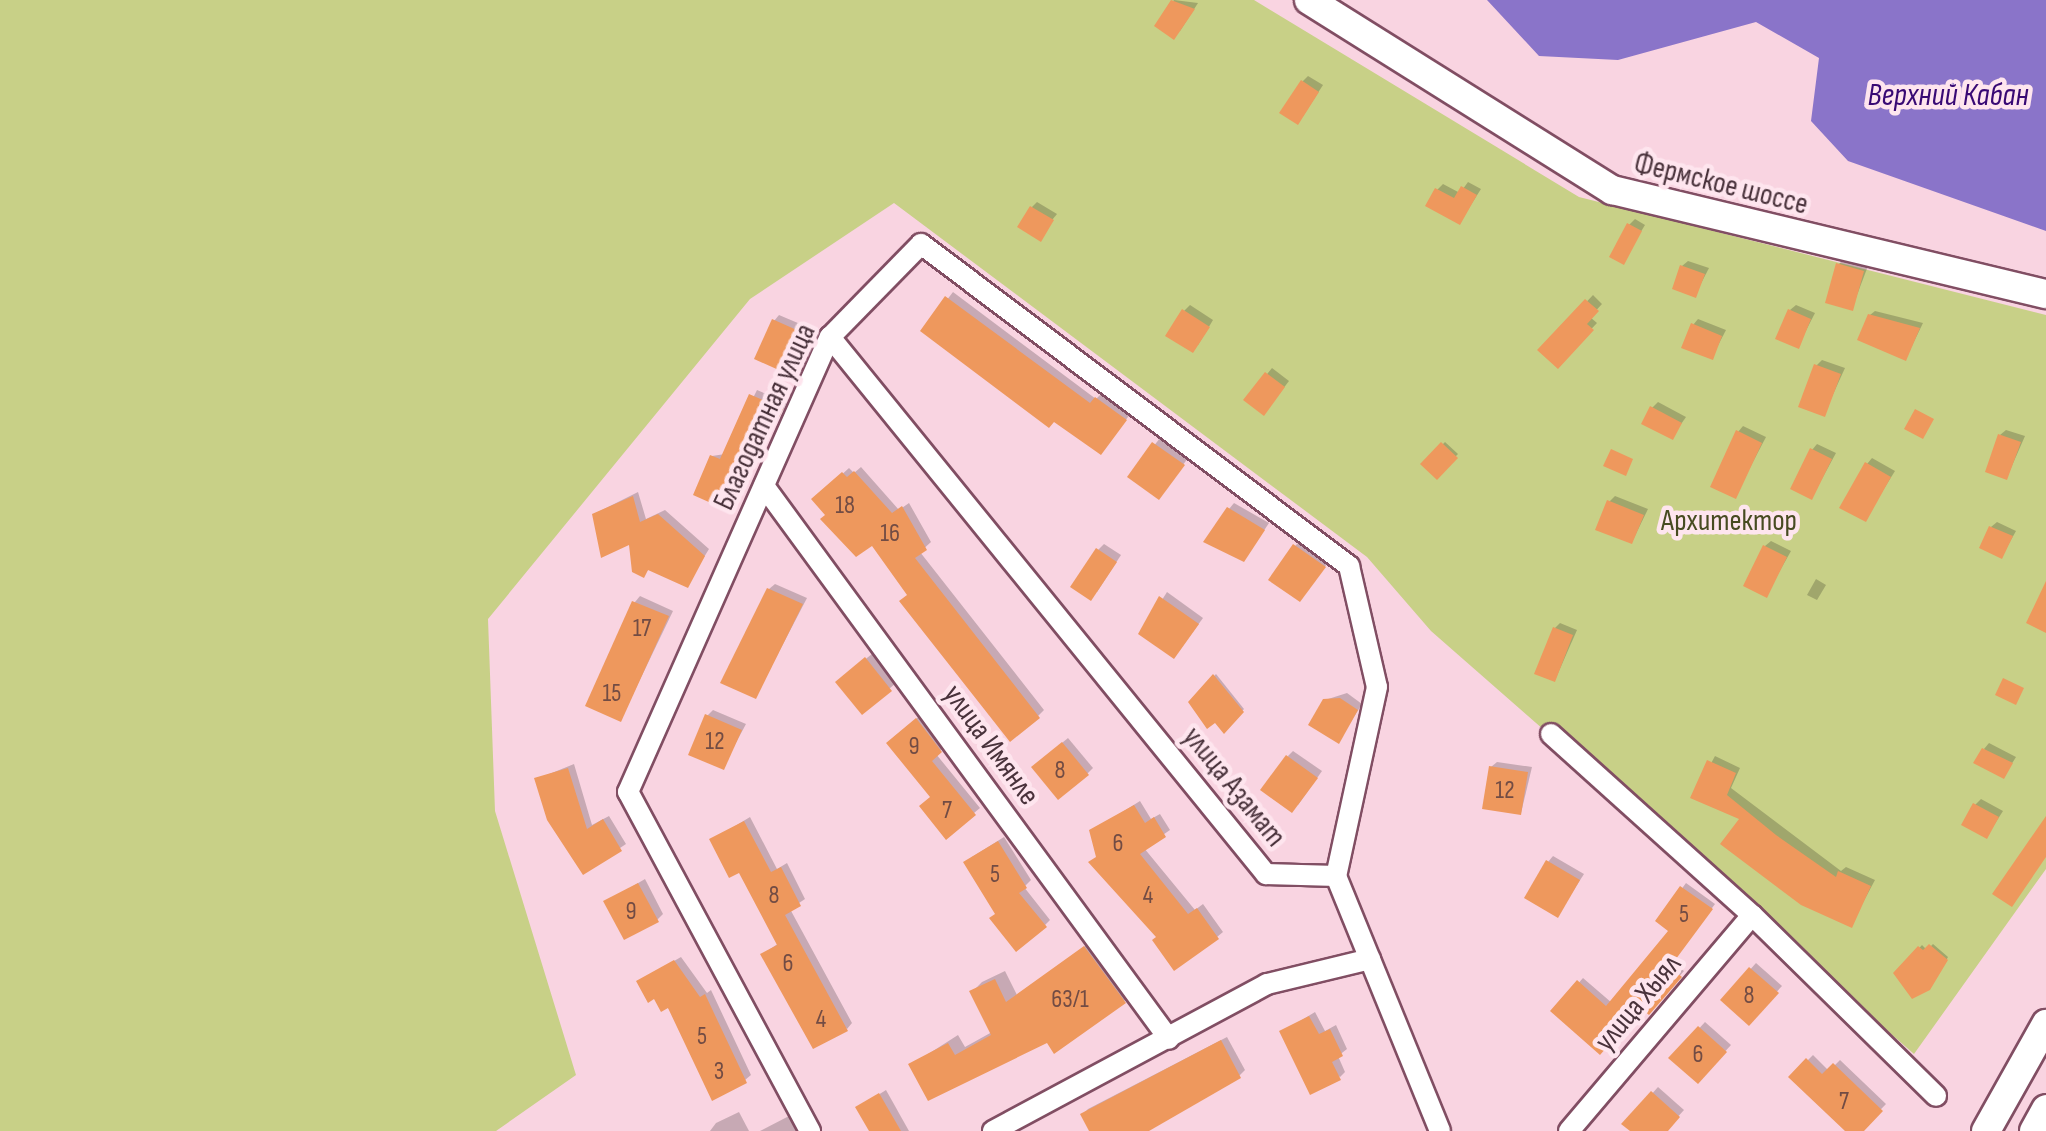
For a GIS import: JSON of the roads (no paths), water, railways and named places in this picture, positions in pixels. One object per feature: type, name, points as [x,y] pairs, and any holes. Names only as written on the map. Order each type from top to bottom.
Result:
[{"type":"street","name":"Фермское шоссе","points":[[1309,0],[1612,190],[2046,294]]},
{"type":"street","name":"Благодатная улица","points":[[810,1131],[628,792],[830,337],[922,244],[1348,566],[1377,687],[1336,876]]},
{"type":"street","name":"улица Азамат","points":[[830,337],[1266,874],[1336,876]]},
{"type":"street","name":"улица Имянле","points":[[764,486],[1170,1039]]},
{"type":"street","points":[[1551,734],[1752,915],[1936,1096]]},
{"type":"street","points":[[1336,876],[1440,1131]]},
{"type":"street","name":"улица Хыял","points":[[1569,1131],[1752,915]]},
{"type":"street","points":[[994,1131],[1268,984],[1370,959]]},
{"type":"street","points":[[1986,1131],[2046,1024]]},
{"type":"street","points":[[2034,1131],[2046,1109]]},
{"type":"water","name":"Верхний Кабан","points":[[1487,0],[2046,0],[2046,231],[1848,161],[1811,121],[1819,58],[1756,22],[1618,60],[1539,56]]},
{"type":"park label","name":"Архитектор","points":[[1729,521]]}]
